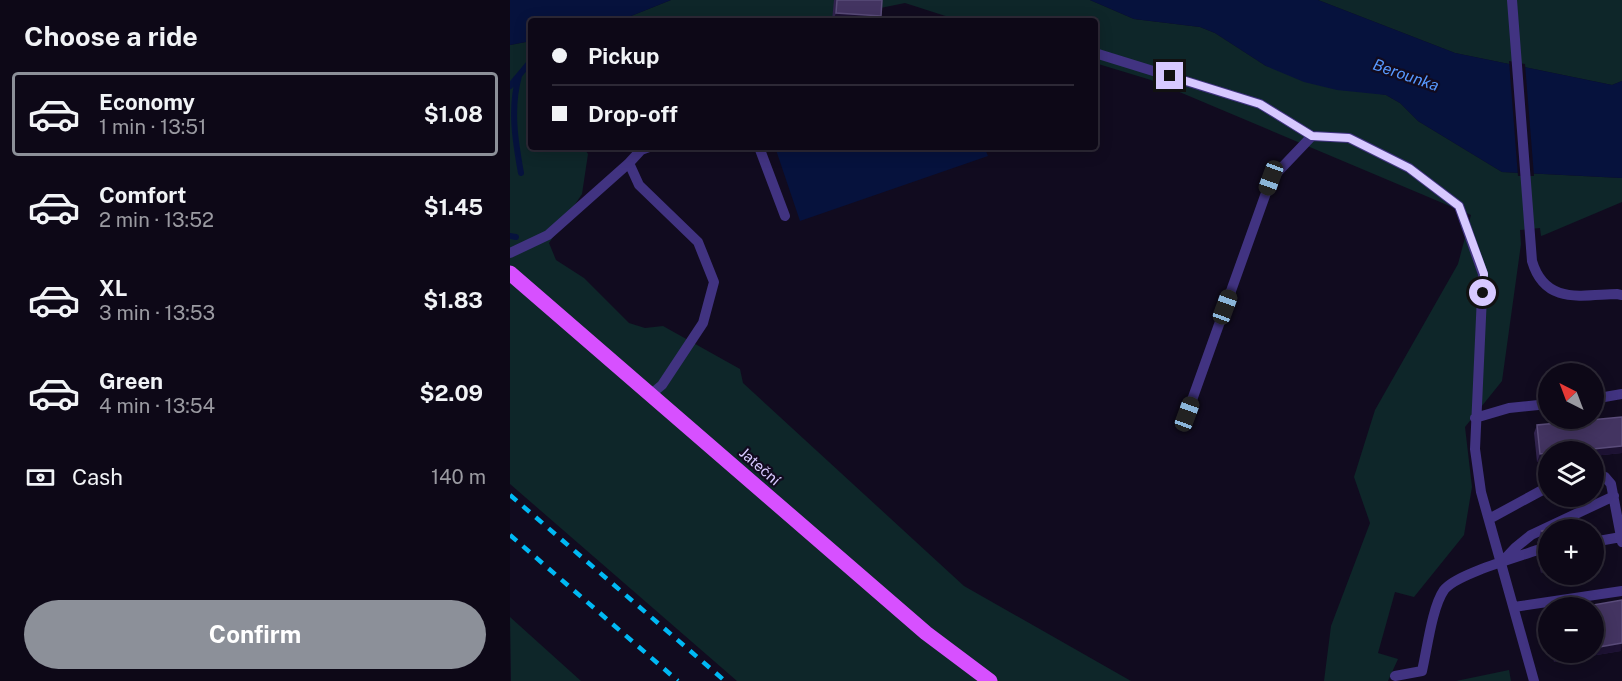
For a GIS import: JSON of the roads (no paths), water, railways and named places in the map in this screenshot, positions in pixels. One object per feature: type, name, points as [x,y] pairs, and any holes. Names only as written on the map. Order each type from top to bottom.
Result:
[{"type":"main road","name":"Jateční","points":[[510,273],[926,633],[990,681]]},
{"type":"lane","points":[[1512,0],[1532,261],[1535,271],[1548,288],[1569,296],[1622,295]]},
{"type":"lane","points":[[1098,54],[1260,104],[1312,136],[1349,138],[1409,168],[1459,206],[1484,274],[1474,450],[1481,492],[1534,681]]},
{"type":"lane","points":[[1187,414],[1271,178],[1312,136]]},
{"type":"lane","points":[[510,253],[548,235],[641,150]]},
{"type":"lane","points":[[760,150],[785,216]]},
{"type":"lane","points":[[629,163],[639,185],[698,242],[714,282],[703,323],[662,385],[650,395]]},
{"type":"lane","points":[[1604,397],[1622,394]]},
{"type":"lane","points":[[1475,418],[1509,408],[1538,405]]},
{"type":"lane","points":[[1604,477],[1611,484],[1622,539],[1604,541]]},
{"type":"lane","points":[[1489,519],[1538,492]]},
{"type":"lane","points":[[1501,563],[1531,535],[1614,496]]},
{"type":"lane","points":[[1395,676],[1422,670],[1438,600],[1445,588],[1458,578],[1537,550]]},
{"type":"lane","points":[[1514,607],[1622,591]]},
{"type":"water","points":[[510,0],[671,0],[623,18],[528,18],[528,42],[510,45]]},
{"type":"water","name":"Berounka","points":[[1090,0],[1318,0],[1455,53],[1612,85],[1622,81],[1622,178],[1502,172],[1418,121],[1400,103],[1386,95],[1337,90],[1304,82],[1266,66],[1215,33],[1200,27],[1134,19]]},
{"type":"water","points":[[776,150],[985,150],[988,156],[800,221]]},
{"type":"waterway","points":[[510,86],[528,65]]},
{"type":"waterway","points":[[519,76],[514,112],[521,173]]},
{"type":"waterway","points":[[510,236],[516,237]]},
{"type":"railway","points":[[510,495],[725,681]]},
{"type":"railway","points":[[510,535],[678,681]]}]
